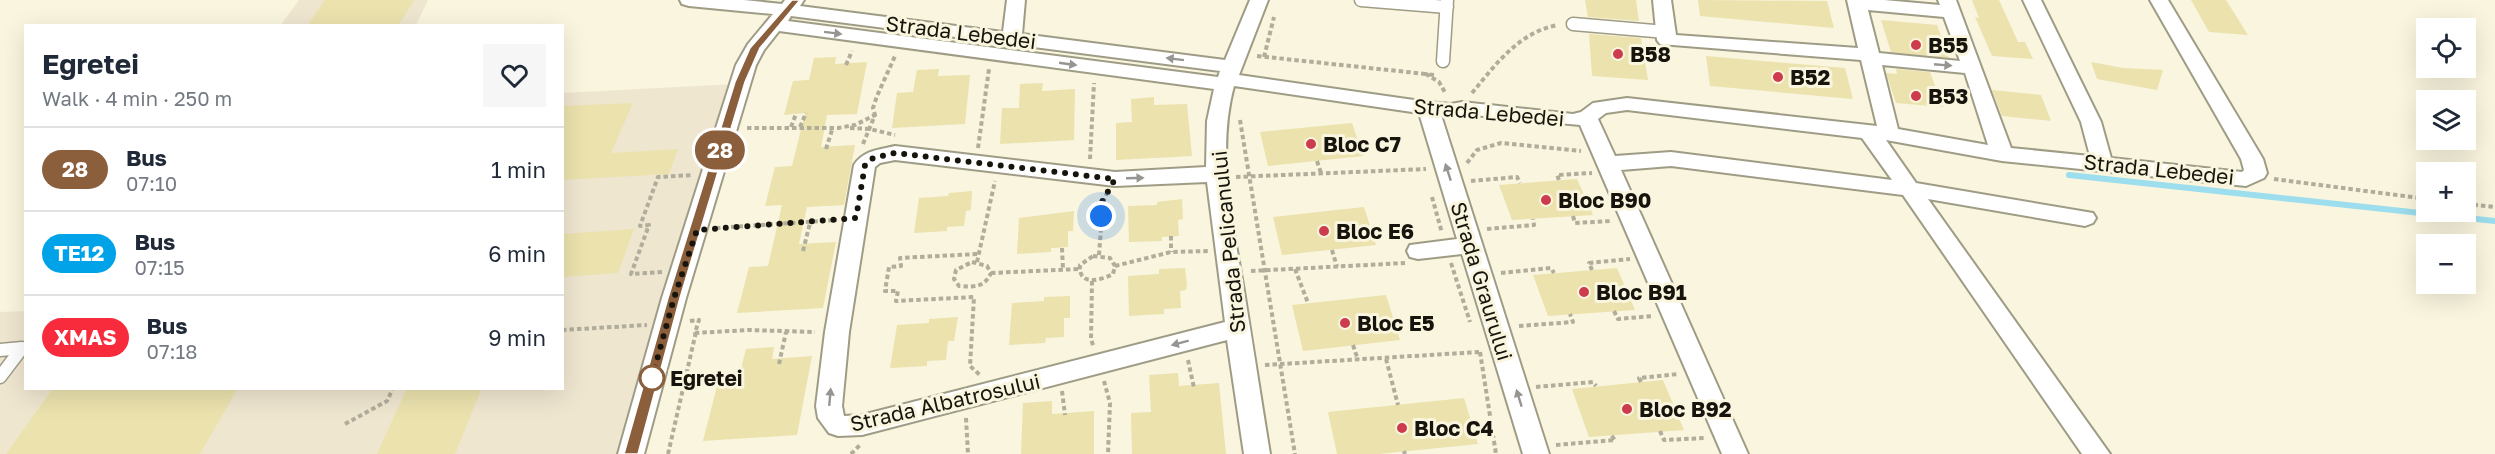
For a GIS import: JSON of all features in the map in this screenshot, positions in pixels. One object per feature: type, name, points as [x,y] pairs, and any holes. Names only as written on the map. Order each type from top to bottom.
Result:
[{"type":"street","name":"Strada Lebedei","points":[[689,0],[1012,38],[1233,73],[1428,108],[1451,110],[1463,105],[1573,120],[1587,118],[1600,107],[1627,104],[1879,133],[2002,154],[2246,179],[2256,173]]},
{"type":"street","points":[[1012,38],[1017,0]]},
{"type":"street","name":"Strada Pelicanului","points":[[1257,454],[1236,328],[1217,176],[1217,121],[1219,105],[1233,73],[1258,0]]},
{"type":"street","points":[[1662,0],[1667,40],[1973,68]]},
{"type":"street","points":[[2032,0],[2091,122],[2102,163]]},
{"type":"street","points":[[2159,0],[2252,159],[2256,173]]},
{"type":"street","points":[[2002,154],[1949,6],[1856,1],[1871,57],[1879,133],[1909,189],[2097,454]]},
{"type":"street","name":"Strada Lebedei","points":[[786,12],[901,42],[1094,67],[1233,73]]},
{"type":"street","points":[[631,454],[667,323],[746,65],[755,48],[786,12]]},
{"type":"street","name":"Strada Graurului","points":[[1428,108],[1479,243],[1511,344],[1528,384],[1544,445]]},
{"type":"street","points":[[1587,118],[1732,446]]},
{"type":"street","name":"Strada Albatrosului","points":[[1217,176],[1115,179],[912,154],[889,153],[873,158],[865,165],[837,332],[829,406],[831,418],[838,426],[862,425],[1236,328]]},
{"type":"street","points":[[1607,163],[1671,159],[1909,189],[2085,218]]},
{"type":"street","points":[[1413,257],[1479,243]]},
{"type":"lane","points":[[1360,0],[1447,4],[1443,61]]},
{"type":"lane","points":[[1573,24],[1666,32]]},
{"type":"lane","points":[[0,350],[22,348],[0,377]]},
{"type":"path","points":[[1264,57],[1276,11]]},
{"type":"path","points":[[1426,74],[1439,82],[1449,98],[1463,105],[1510,49],[1541,28],[1573,24]]},
{"type":"path","points":[[859,153],[875,115],[873,108],[877,96],[901,42]]},
{"type":"path","points":[[977,262],[988,163],[979,130],[992,54]]},
{"type":"path","points":[[1294,454],[1233,73],[1264,57],[1436,75],[1443,61]]},
{"type":"path","points":[[1089,177],[1094,67]]},
{"type":"path","points":[[800,127],[806,113]]},
{"type":"path","points":[[791,127],[796,114]]},
{"type":"path","points":[[846,128],[875,115]]},
{"type":"path","points":[[726,129],[791,127],[832,130],[870,129],[917,137],[912,154]]},
{"type":"path","points":[[826,149],[832,130]]},
{"type":"path","points":[[1217,176],[1249,177],[1464,167],[1477,150],[1501,143],[1607,163]]},
{"type":"path","points":[[1421,159],[1449,167],[1469,181],[1472,191]]},
{"type":"path","points":[[1317,161],[1321,173]]},
{"type":"path","points":[[1559,180],[1557,175],[1607,163]]},
{"type":"path","points":[[666,274],[667,271],[631,274],[649,225],[640,226],[658,177],[694,175],[697,166]]},
{"type":"path","points":[[1427,180],[1449,167]]},
{"type":"path","name":"Strada Lebedei","points":[[2256,173],[2281,181],[2416,198]]},
{"type":"path","points":[[1469,181],[1517,177],[1520,183]]},
{"type":"path","points":[[1099,255],[1102,202],[1115,179]]},
{"type":"path","points":[[1430,192],[1473,332]]},
{"type":"path","points":[[2476,205],[2495,207]]},
{"type":"path","points":[[1573,216],[1575,223],[1632,220]]},
{"type":"path","points":[[697,230],[856,218]]},
{"type":"path","points":[[1479,243],[1484,230],[1534,225],[1533,219]]},
{"type":"path","points":[[803,251],[810,223]]},
{"type":"path","points":[[1171,236],[1171,252]]},
{"type":"path","points":[[1062,248],[1063,269]]},
{"type":"path","points":[[1115,266],[1171,252],[1213,250],[1228,263],[1264,271],[1337,267],[1413,257]]},
{"type":"path","points":[[1332,250],[1337,267]]},
{"type":"path","points":[[974,297],[896,301],[898,291],[885,291],[889,267],[901,266],[900,258],[977,254]]},
{"type":"path","points":[[1099,255],[1110,258],[1115,266],[1115,270],[1109,277],[1092,281],[1082,277],[1079,269],[1083,261],[1099,255]]},
{"type":"path","points":[[1592,270],[1589,263],[1648,258]]},
{"type":"path","points":[[977,262],[987,266],[991,273],[987,282],[976,287],[964,288],[954,279],[956,270],[960,267],[977,262]]},
{"type":"path","points":[[1502,284],[1498,273],[1551,268],[1554,273]]},
{"type":"path","points":[[991,273],[1079,269]]},
{"type":"path","points":[[1295,269],[1308,303]]},
{"type":"path","points":[[1092,281],[1091,339],[1110,404],[1108,454]]},
{"type":"path","points":[[976,287],[969,347],[970,366],[996,391]]},
{"type":"path","points":[[1614,311],[1618,319],[1673,314]]},
{"type":"path","points":[[1242,366],[1480,352],[1511,344],[1515,326],[1573,322],[1570,314]]},
{"type":"path","points":[[564,330],[699,320],[668,454]]},
{"type":"path","points":[[695,333],[749,330],[837,332]]},
{"type":"path","points":[[779,364],[786,332]]},
{"type":"path","points":[[1184,341],[1194,388]]},
{"type":"path","points":[[1476,342],[1480,352],[1496,454]]},
{"type":"path","points":[[1353,345],[1358,360]]},
{"type":"path","points":[[1386,359],[1398,405]]},
{"type":"path","points":[[1641,382],[1639,378],[1699,372]]},
{"type":"path","points":[[1528,384],[1593,382],[1596,386]]},
{"type":"path","points":[[1528,384],[1539,397]]},
{"type":"path","points":[[345,424],[387,401],[392,390]]},
{"type":"path","points":[[966,399],[968,454]]},
{"type":"path","points":[[1660,431],[1664,440],[1732,446]]},
{"type":"path","points":[[1544,445],[1615,440],[1611,435]]},
{"type":"path","points":[[1544,445],[1557,454]]},
{"type":"shaded area","points":[[299,0],[428,0],[416,24],[281,24]]},
{"type":"shaded area","points":[[735,84],[635,454],[0,454],[0,312],[24,311],[24,390],[564,390],[564,93]]},
{"type":"building","points":[[325,0],[414,0],[399,24],[308,24]]},
{"type":"building","points":[[1585,0],[1636,0],[1639,21],[1588,17]]},
{"type":"building","points":[[1698,0],[1827,1],[1834,28],[1700,16]]},
{"type":"building","points":[[1972,0],[1999,0],[2018,42],[2025,42],[2033,59],[1992,56],[1975,17],[1979,18]]},
{"type":"building","points":[[2191,0],[2226,0],[2248,35],[2209,32]]},
{"type":"building","name":"B55","points":[[1881,20],[1937,25],[1949,58],[1891,52]]},
{"type":"building","name":"B58","points":[[1589,34],[1641,38],[1648,80],[1592,76]]},
{"type":"building","name":"B52","points":[[1706,56],[1845,68],[1853,99],[1710,86]]},
{"type":"building","points":[[836,57],[835,64],[867,62],[857,114],[827,115],[821,147],[855,145],[844,205],[807,207],[799,244],[836,242],[823,308],[737,313],[749,267],[768,266],[782,205],[765,206],[775,167],[792,166],[805,113],[784,115],[793,81],[809,80],[814,58]]},
{"type":"building","points":[[2091,62],[2123,68],[2163,70],[2157,90],[2097,79]]},
{"type":"building","points":[[939,69],[938,76],[970,75],[965,124],[892,128],[897,93],[913,92],[917,70]]},
{"type":"building","name":"B53","points":[[1896,69],[1930,72],[1943,107],[1896,103],[1886,73],[1897,74]]},
{"type":"building","points":[[1043,83],[1042,91],[1075,89],[1074,140],[1000,144],[1002,108],[1019,108],[1020,84]]},
{"type":"building","points":[[1992,90],[2041,95],[2051,121],[2002,116]]},
{"type":"building","points":[[1154,97],[1154,105],[1187,104],[1192,156],[1116,160],[1116,123],[1132,122],[1131,99]]},
{"type":"building","points":[[633,103],[611,153],[678,149],[669,174],[564,180],[564,106]]},
{"type":"building","name":"Bloc C7","points":[[1352,123],[1363,156],[1268,166],[1260,132]]},
{"type":"building","name":"Bloc B90","points":[[1577,179],[1593,215],[1512,220],[1499,185]]},
{"type":"building","points":[[972,191],[971,210],[966,211],[964,226],[947,227],[947,231],[914,233],[919,198],[948,196],[949,193]]},
{"type":"building","points":[[1182,199],[1183,219],[1178,220],[1179,236],[1162,237],[1162,241],[1129,242],[1128,206],[1157,205],[1157,202]]},
{"type":"building","name":"Bloc E6","points":[[1364,207],[1376,245],[1282,255],[1273,217]]},
{"type":"building","points":[[1074,211],[1073,231],[1068,231],[1068,247],[1051,248],[1051,252],[1017,254],[1019,218]]},
{"type":"building","points":[[634,229],[618,273],[564,277],[564,234]]},
{"type":"building","points":[[1185,268],[1187,285],[1186,290],[1180,291],[1181,308],[1164,309],[1164,314],[1129,316],[1128,276],[1159,274],[1159,269]]},
{"type":"building","name":"Bloc B91","points":[[1617,268],[1635,310],[1548,316],[1533,275]]},
{"type":"building","name":"Bloc E5","points":[[1386,295],[1400,340],[1303,351],[1292,305]]},
{"type":"building","points":[[1070,296],[1070,318],[1064,318],[1064,337],[1046,338],[1045,343],[1009,345],[1012,303],[1044,301],[1044,297]]},
{"type":"building","points":[[958,317],[954,341],[948,341],[946,360],[927,361],[927,366],[890,368],[897,325],[929,323],[929,319]]},
{"type":"building","points":[[774,347],[772,359],[812,356],[797,435],[703,441],[717,386],[737,385],[746,349]]},
{"type":"building","points":[[1178,373],[1179,386],[1219,383],[1226,454],[1132,454],[1131,413],[1151,412],[1149,375]]},
{"type":"building","name":"Bloc B92","points":[[1663,380],[1684,430],[1589,437],[1572,389]]},
{"type":"building","points":[[52,390],[237,390],[200,454],[6,454]]},
{"type":"building","points":[[406,390],[481,390],[455,454],[377,454]]},
{"type":"building","name":"Bloc C4","points":[[1464,398],[1478,444],[1379,454],[1337,454],[1328,412]]},
{"type":"building","points":[[1052,401],[1052,414],[1094,411],[1094,454],[1021,454],[1023,403]]},
{"type":"waterway","points":[[2069,175],[2495,221]]},
{"type":"bus line","name":"28","points":[[631,454],[674,298],[697,230],[734,99],[746,65],[755,48],[795,0]]},
{"type":"place","name":"B55","points":[[1916,45]]},
{"type":"place","name":"B58","points":[[1618,54]]},
{"type":"place","name":"B52","points":[[1778,77]]},
{"type":"place","name":"B53","points":[[1916,96]]},
{"type":"place","name":"Bloc C7","points":[[1311,144]]},
{"type":"place","name":"Bloc B90","points":[[1546,200]]},
{"type":"place","name":"Bloc E6","points":[[1324,231]]},
{"type":"place","name":"Bloc B91","points":[[1584,292]]},
{"type":"place","name":"Bloc E5","points":[[1345,323]]},
{"type":"place","name":"Egretei","points":[[652,378]]},
{"type":"place","name":"Bloc B92","points":[[1627,409]]},
{"type":"place","name":"Bloc C4","points":[[1402,428]]},
{"type":"route","points":[[652,378],[674,298],[697,230],[856,218],[865,165],[873,158],[895,153],[1115,179],[1102,202],[1101,216]]}]
